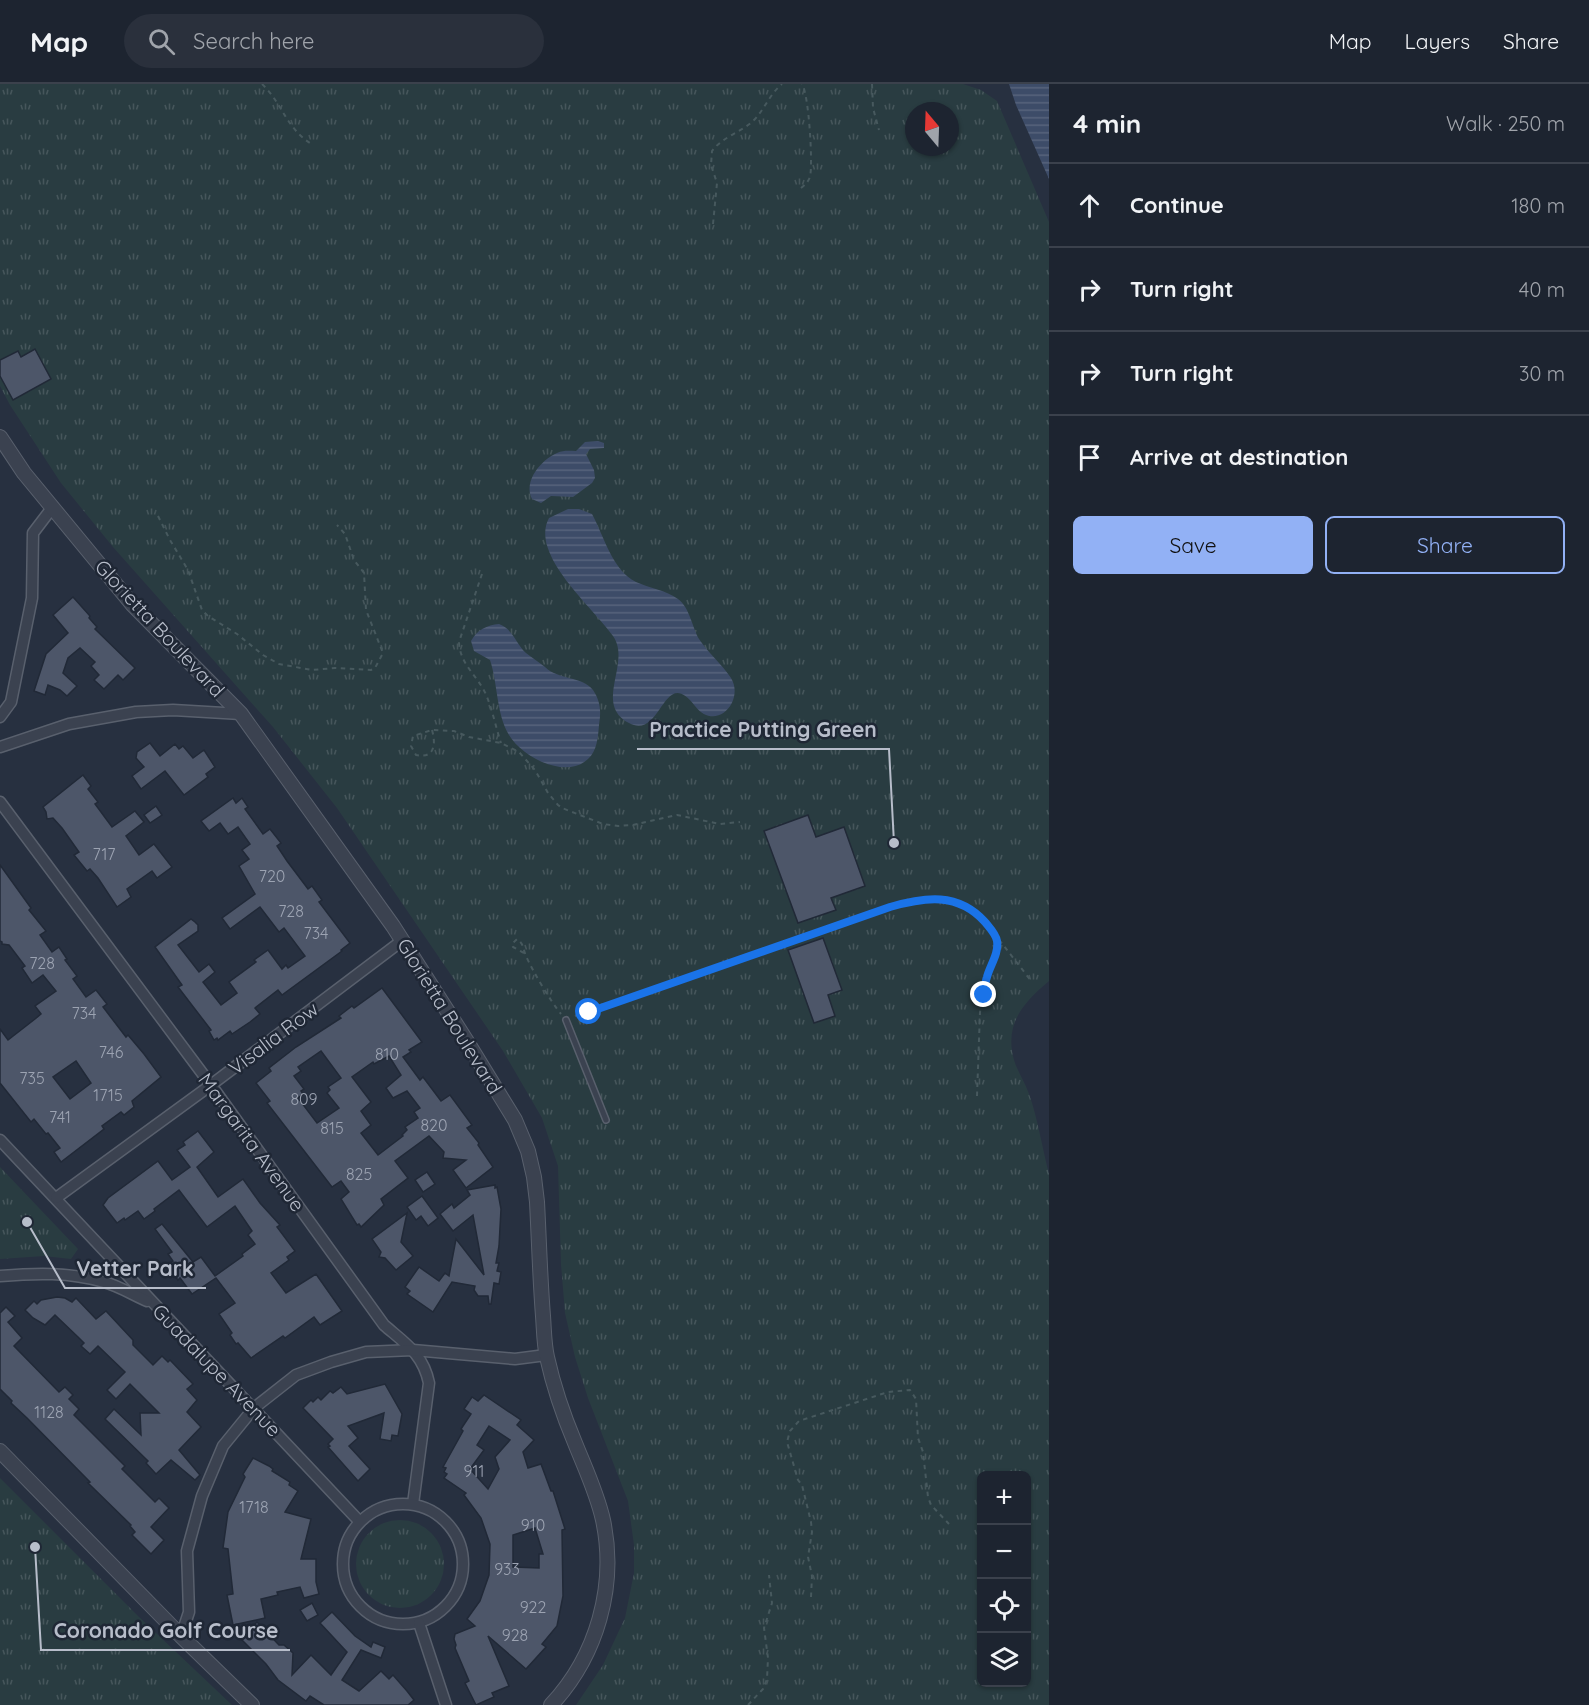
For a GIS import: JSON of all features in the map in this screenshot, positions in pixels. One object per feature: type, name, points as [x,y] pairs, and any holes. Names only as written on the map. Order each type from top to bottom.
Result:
[{"type":"street","name":"Glorietta Boulevard","points":[[0,437],[24,473],[132,604],[242,714],[403,940],[514,1120],[528,1151],[537,1202],[546,1355],[573,1440],[593,1487],[607,1546],[603,1608],[593,1641],[562,1693],[551,1705]]},
{"type":"street","points":[[0,717],[10,702],[32,598],[33,533],[52,508]]},
{"type":"street","points":[[0,747],[69,724],[136,712],[173,710],[242,714]]},
{"type":"street","name":"Margarita Avenue","points":[[0,802],[211,1085],[384,1326],[413,1350],[426,1367],[429,1383],[413,1504]]},
{"type":"street","name":"Visalia Row","points":[[56,1198],[211,1085],[403,940]]},
{"type":"street","name":"Guadalupe Avenue","points":[[0,1140],[359,1521]]},
{"type":"street","points":[[0,1276],[33,1273],[69,1274],[106,1282],[152,1303]]},
{"type":"street","points":[[181,1636],[189,1612],[187,1551],[202,1496],[223,1446],[254,1408],[296,1375],[366,1352],[413,1350],[514,1359],[546,1355]]},
{"type":"street","points":[[0,1451],[181,1636],[252,1705]]},
{"type":"street","points":[[393,1503],[413,1504],[432,1510],[448,1523],[459,1540],[464,1560],[461,1581],[452,1599],[438,1614],[419,1623],[399,1624],[380,1620],[363,1610],[350,1595],[343,1576],[342,1556],[348,1537],[359,1521],[375,1510],[393,1503]]},
{"type":"street","points":[[419,1623],[446,1705]]},
{"type":"lane","points":[[566,1020],[606,1120]]},
{"type":"path","points":[[262,84],[273,97],[291,127],[299,136],[313,145]]},
{"type":"path","points":[[712,224],[717,183],[711,165],[712,151],[724,139],[753,121],[782,84]]},
{"type":"path","points":[[801,188],[810,175],[811,154],[808,101],[802,84]]},
{"type":"path","points":[[872,84],[873,108],[879,130]]},
{"type":"path","points":[[158,516],[188,570],[202,610],[208,616],[237,634],[262,655],[279,664],[312,670],[335,668],[370,670],[375,668],[383,653],[366,610],[364,573],[354,561],[345,534],[337,525]]},
{"type":"path","points":[[482,574],[459,642],[459,651],[467,669],[476,678],[486,695],[501,743]]},
{"type":"path","points":[[432,730],[435,740],[432,752],[427,756],[416,755],[411,747],[414,736],[432,730],[454,731],[469,737],[501,743],[519,752],[535,770],[548,793],[562,808],[603,824],[633,825],[676,815],[720,824],[740,822]]},
{"type":"path","points":[[525,953],[513,947],[512,944],[517,939],[522,943],[525,953],[558,1011],[566,1020],[875,912],[915,900],[943,899],[964,906],[980,917],[1032,982]]},
{"type":"path","points":[[977,1096],[980,1012],[987,976],[997,951],[997,938]]},
{"type":"path","points":[[811,1597],[812,1576],[808,1557],[812,1532],[811,1522],[802,1485],[798,1480],[787,1442],[790,1431],[799,1421],[888,1392],[910,1390],[916,1399],[918,1438],[923,1452],[928,1497],[931,1505],[949,1524]]},
{"type":"path","points":[[748,1705],[763,1689],[767,1679],[768,1658],[764,1628],[772,1603],[769,1575]]},
{"type":"green space","points":[[0,84],[963,84],[981,90],[997,101],[1049,222],[1049,981],[1031,998],[1018,1015],[1014,1025],[1012,1047],[1015,1064],[1032,1104],[1049,1174],[1049,1705],[576,1705],[603,1665],[625,1618],[634,1573],[634,1545],[628,1501],[588,1398],[575,1357],[565,1313],[558,1166],[542,1118],[503,1051],[337,808],[273,727],[113,547],[61,483],[0,386]]},
{"type":"green space","points":[[0,1167],[78,1249],[71,1259],[44,1256],[0,1259]]},
{"type":"green space","points":[[0,1478],[138,1616],[232,1705],[0,1705]]},
{"type":"green space","points":[[391,1520],[409,1520],[425,1527],[437,1539],[444,1555],[444,1573],[437,1589],[425,1601],[409,1608],[391,1608],[375,1601],[363,1589],[356,1573],[356,1555],[363,1539],[375,1527]]},
{"type":"water","points":[[1009,84],[1049,84],[1049,179],[1016,105]]},
{"type":"water","points":[[585,442],[604,443],[604,448],[590,449],[586,454],[594,470],[595,478],[592,483],[573,497],[551,496],[541,503],[532,499],[530,485],[532,478],[545,461],[560,452],[576,451]]},
{"type":"water","points":[[568,509],[579,509],[592,514],[615,561],[628,577],[668,593],[682,603],[699,639],[731,678],[734,696],[726,711],[711,716],[703,713],[684,695],[676,693],[669,697],[649,722],[640,726],[629,723],[619,715],[614,705],[613,694],[618,647],[604,624],[566,580],[548,548],[545,533],[549,518]]},
{"type":"water","points":[[499,624],[508,629],[526,653],[550,671],[583,682],[596,694],[600,711],[596,744],[591,756],[579,765],[568,767],[545,763],[524,751],[509,735],[499,708],[490,660],[474,651],[471,641],[483,629]]},
{"type":"building","points":[[35,349],[51,379],[13,400],[0,376],[0,360],[18,351],[21,357]]},
{"type":"building","points":[[73,597],[90,616],[89,618],[97,627],[95,629],[135,668],[123,680],[118,675],[104,689],[94,680],[99,675],[91,666],[95,662],[80,648],[68,658],[63,673],[77,686],[67,696],[48,685],[45,695],[34,691],[46,654],[68,633],[53,615]]},
{"type":"building","points":[[150,743],[160,756],[175,744],[179,749],[183,746],[193,758],[204,750],[215,767],[206,774],[208,777],[184,795],[165,771],[141,789],[132,776],[144,767],[136,758],[137,752]]},
{"type":"building","points":[[83,775],[91,786],[88,789],[98,802],[95,804],[112,827],[135,811],[144,822],[126,836],[139,855],[154,844],[172,867],[157,878],[152,871],[127,889],[131,897],[117,907],[98,878],[90,869],[87,871],[74,855],[79,852],[62,828],[53,818],[47,819],[43,807]]},
{"type":"building","points":[[233,798],[236,803],[242,798],[248,807],[245,809],[263,834],[270,829],[281,843],[277,846],[287,861],[308,889],[312,886],[322,900],[319,902],[350,943],[282,995],[278,990],[255,1008],[260,1014],[250,1022],[232,1034],[230,1031],[218,1040],[217,1038],[214,1040],[209,1031],[211,1030],[178,987],[182,985],[155,947],[191,919],[195,922],[198,925],[198,931],[178,945],[199,972],[209,964],[215,972],[203,982],[221,1005],[237,993],[229,982],[268,950],[282,969],[286,965],[288,968],[305,956],[284,928],[279,932],[260,907],[230,929],[222,918],[255,894],[239,866],[249,859],[242,850],[250,844],[238,827],[228,834],[220,823],[209,831],[201,821]]},
{"type":"building","points":[[156,806],[162,815],[150,823],[144,815]]},
{"type":"building","points":[[808,815],[816,837],[844,827],[865,886],[831,898],[836,910],[798,923],[764,831]]},
{"type":"building","points":[[0,865],[31,908],[29,910],[46,931],[40,935],[52,952],[59,947],[67,959],[65,960],[77,976],[73,979],[86,997],[96,990],[107,1004],[103,1007],[161,1077],[132,1101],[134,1107],[124,1115],[121,1112],[102,1126],[104,1129],[61,1162],[54,1152],[60,1148],[34,1119],[31,1122],[0,1083],[0,1029],[8,1040],[41,1014],[35,1006],[56,991],[43,975],[32,983],[22,968],[25,966],[9,945],[2,944],[0,941]],"holes":[[[76,1061],[91,1083],[70,1099],[53,1077]]]},
{"type":"building","points":[[823,938],[842,990],[828,995],[835,1016],[814,1023],[788,950]]},
{"type":"building","points":[[382,988],[422,1042],[403,1057],[420,1080],[423,1077],[441,1101],[450,1095],[472,1125],[467,1128],[493,1167],[466,1188],[453,1170],[466,1160],[443,1158],[444,1152],[429,1136],[395,1161],[408,1178],[381,1199],[384,1205],[361,1227],[357,1225],[341,1199],[349,1192],[341,1181],[332,1187],[267,1103],[270,1101],[256,1083],[271,1071],[269,1068],[296,1047],[341,1018],[339,1016],[352,1006],[354,1008]],"holes":[[[321,1051],[341,1078],[328,1087],[330,1090],[327,1093],[339,1108],[317,1123],[298,1098],[303,1094],[301,1091],[304,1089],[294,1076],[301,1071],[298,1067]],[[389,1056],[401,1075],[386,1088],[393,1098],[407,1091],[420,1108],[414,1112],[418,1118],[405,1127],[407,1130],[403,1136],[378,1155],[361,1133],[371,1125],[361,1111],[371,1102],[352,1077],[373,1062],[374,1064]]]},
{"type":"building","points":[[198,1131],[214,1152],[197,1167],[218,1197],[243,1179],[280,1225],[277,1227],[295,1251],[287,1257],[289,1260],[271,1273],[286,1293],[316,1274],[342,1311],[320,1325],[314,1317],[251,1358],[238,1343],[236,1344],[230,1335],[232,1333],[219,1314],[235,1303],[216,1278],[192,1294],[167,1266],[173,1261],[168,1254],[172,1252],[155,1229],[162,1224],[193,1262],[201,1257],[215,1276],[243,1256],[242,1254],[255,1244],[248,1235],[252,1231],[235,1206],[207,1227],[179,1190],[144,1219],[138,1211],[117,1223],[103,1205],[108,1198],[158,1161],[172,1180],[190,1167],[177,1150],[185,1145],[183,1142]]},
{"type":"building","points":[[427,1172],[435,1184],[423,1192],[415,1180]]},
{"type":"building","points":[[495,1185],[501,1209],[496,1263],[499,1263],[497,1271],[501,1272],[499,1284],[494,1283],[491,1304],[489,1304],[488,1296],[478,1296],[474,1290],[475,1286],[452,1282],[433,1312],[407,1294],[410,1291],[405,1287],[419,1267],[439,1281],[445,1273],[449,1276],[456,1239],[484,1275],[473,1215],[453,1231],[440,1214],[452,1204],[454,1208],[470,1195],[467,1190]]},
{"type":"building","points":[[422,1196],[438,1218],[428,1226],[421,1216],[416,1220],[407,1207]]},
{"type":"building","points":[[407,1213],[401,1242],[413,1256],[396,1270],[385,1258],[379,1257],[381,1252],[372,1239]]},
{"type":"building","points":[[57,1297],[72,1302],[76,1298],[96,1319],[106,1311],[133,1340],[133,1345],[153,1365],[162,1356],[168,1362],[170,1360],[193,1384],[187,1389],[197,1400],[187,1412],[201,1427],[179,1450],[200,1475],[195,1480],[171,1460],[156,1474],[146,1463],[148,1461],[105,1419],[114,1409],[141,1435],[140,1413],[159,1413],[130,1384],[116,1399],[107,1390],[125,1372],[98,1346],[90,1354],[81,1346],[84,1343],[55,1315],[45,1325],[25,1310],[34,1301],[37,1304],[41,1300]]},
{"type":"building","points":[[6,1307],[15,1316],[8,1322],[22,1338],[14,1346],[59,1392],[65,1387],[73,1395],[69,1399],[79,1409],[74,1415],[125,1466],[122,1469],[155,1502],[159,1498],[169,1508],[151,1527],[164,1540],[151,1554],[132,1535],[135,1532],[131,1525],[88,1483],[90,1482],[11,1403],[12,1401],[0,1389],[0,1313]]},
{"type":"building","points":[[385,1384],[402,1414],[398,1436],[392,1435],[391,1441],[380,1439],[384,1413],[348,1426],[358,1438],[349,1446],[370,1469],[358,1481],[328,1447],[333,1439],[303,1408],[311,1400],[313,1402],[318,1397],[321,1400],[330,1391],[333,1393],[341,1387],[347,1394]]},
{"type":"building","points":[[484,1395],[521,1420],[517,1425],[534,1440],[523,1452],[528,1468],[541,1464],[551,1491],[553,1491],[565,1529],[562,1530],[563,1596],[557,1626],[542,1644],[546,1647],[526,1669],[488,1636],[509,1686],[492,1693],[494,1697],[476,1705],[465,1683],[469,1681],[455,1648],[454,1639],[455,1634],[475,1626],[467,1619],[480,1601],[489,1575],[490,1544],[481,1518],[464,1495],[466,1493],[444,1478],[447,1474],[444,1472],[446,1468],[443,1467],[463,1431],[461,1429],[471,1414],[464,1409],[472,1397],[478,1401]],"holes":[[[489,1426],[510,1440],[495,1457],[499,1469],[488,1489],[470,1469],[484,1450],[477,1445]],[[535,1528],[543,1554],[539,1554],[539,1568],[513,1567],[513,1535]]]},
{"type":"building","points":[[253,1458],[269,1466],[273,1469],[272,1471],[290,1482],[289,1485],[298,1491],[285,1512],[311,1519],[301,1559],[316,1559],[316,1582],[319,1594],[304,1598],[300,1587],[277,1592],[278,1595],[261,1599],[265,1618],[233,1625],[227,1595],[233,1594],[228,1549],[223,1548],[228,1512],[245,1477],[243,1474]]},
{"type":"building","points":[[312,1603],[318,1615],[307,1621],[300,1610]]},
{"type":"building","points":[[332,1612],[355,1636],[371,1647],[373,1642],[385,1647],[381,1658],[361,1650],[342,1680],[359,1691],[381,1671],[389,1679],[393,1675],[414,1700],[408,1705],[324,1705],[310,1696],[306,1701],[278,1680],[266,1664],[241,1639],[257,1622],[279,1645],[284,1645],[293,1653],[292,1675],[311,1655],[331,1675],[347,1652],[320,1623]]},
{"type":"place","name":"Practice Putting Green","points":[[894,843]]},
{"type":"place","name":"Vetter Park","points":[[27,1222]]},
{"type":"place","name":"Coronado Golf Course","points":[[35,1547]]},
{"type":"route","points":[[589,1012],[890,907],[915,900],[934,898],[957,902],[973,911],[997,938],[997,951],[987,976],[984,995]]}]
